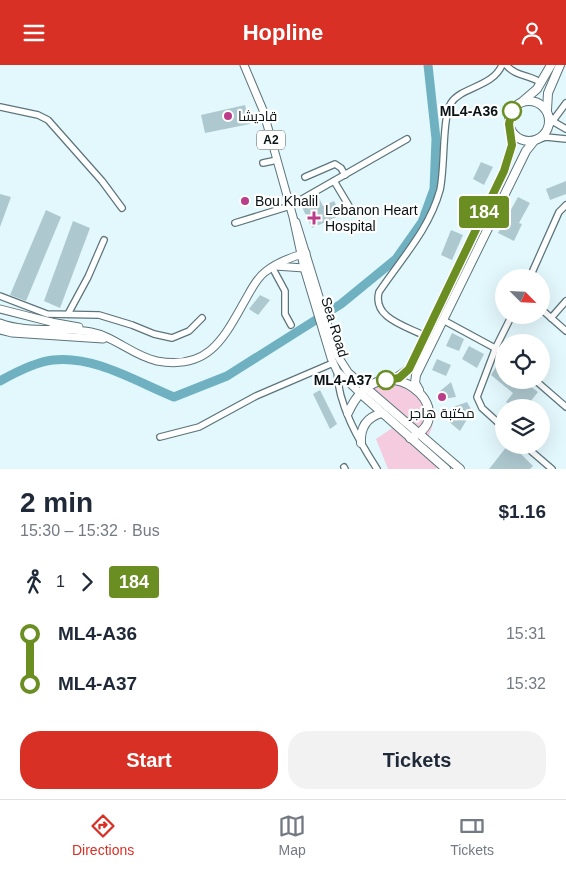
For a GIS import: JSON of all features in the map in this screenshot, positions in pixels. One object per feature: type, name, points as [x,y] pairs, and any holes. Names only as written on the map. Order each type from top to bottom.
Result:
[{"type":"highway","points":[[393,380],[409,369],[504,171],[512,145],[509,124],[512,111],[541,83],[551,65]]},
{"type":"highway","points":[[435,449],[427,426],[428,411],[415,383],[416,375],[526,151],[535,140],[546,132],[549,118],[548,93],[560,65]]},
{"type":"highway","points":[[521,102],[534,101],[549,118]]},
{"type":"highway","points":[[511,130],[519,139],[535,140]]},
{"type":"highway","points":[[348,413],[379,381],[393,380],[418,391]]},
{"type":"highway","name":"Sea Road","points":[[366,393],[382,413],[410,438]]},
{"type":"highway","name":"A2","points":[[366,393],[460,469]]},
{"type":"highway","points":[[361,443],[360,436],[365,423],[375,415],[382,413]]},
{"type":"highway","points":[[410,438],[418,435],[427,426]]},
{"type":"highway","name":"A2","points":[[410,438],[446,469]]},
{"type":"main road","name":"Sea Road","points":[[244,65],[263,110],[333,363],[337,371],[366,393]]},
{"type":"main road","name":"Sea Road","points":[[293,217],[296,240],[303,254],[306,277],[340,361],[366,393]]},
{"type":"main road","points":[[282,261],[291,252],[296,240]]},
{"type":"main road","points":[[0,309],[51,322],[81,327],[157,361],[173,362],[202,356],[223,340],[258,279],[282,261],[303,254]]},
{"type":"main road","points":[[273,266],[304,268]]},
{"type":"main road","points":[[290,266],[306,277]]},
{"type":"main road","points":[[30,317],[44,331]]},
{"type":"main road","points":[[51,322],[55,332]]},
{"type":"main road","points":[[0,323],[14,327],[106,339]]},
{"type":"main road","points":[[0,330],[12,333],[44,331]]},
{"type":"main road","points":[[55,332],[91,332]]},
{"type":"street","points":[[425,336],[386,316],[380,310],[376,299],[379,292],[418,239],[440,191],[444,166],[447,115],[450,104],[456,98],[493,77],[502,65]]},
{"type":"street","points":[[506,65],[515,74],[532,77],[541,83]]},
{"type":"street","points":[[566,103],[549,118],[566,129]]},
{"type":"street","points":[[0,107],[38,115],[48,121],[102,181],[122,208]]},
{"type":"street","points":[[535,140],[546,137],[566,139]]},
{"type":"street","points":[[235,223],[290,206],[407,139]]},
{"type":"street","points":[[263,163],[276,160]]},
{"type":"street","points":[[305,177],[335,164],[345,175]]},
{"type":"street","points":[[334,181],[349,206]]},
{"type":"street","points":[[534,269],[560,212],[566,205]]},
{"type":"street","points":[[68,314],[88,277],[104,239]]},
{"type":"street","points":[[273,266],[285,291],[285,314],[291,325]]},
{"type":"street","points":[[0,296],[47,314],[99,315],[154,334],[172,338],[189,331],[202,317]]},
{"type":"street","points":[[566,301],[552,318],[566,331]]},
{"type":"street","points":[[443,320],[495,346]]},
{"type":"street","points":[[495,350],[477,397],[482,408],[495,420]]},
{"type":"street","points":[[160,437],[182,433],[199,427],[256,396],[333,363]]},
{"type":"street","points":[[337,371],[338,385],[348,413],[361,443],[377,469]]},
{"type":"street","points":[[545,389],[566,407]]},
{"type":"street","points":[[534,454],[552,469]]},
{"type":"shaded area","points":[[401,379],[412,382],[420,387],[427,394],[431,403],[433,422],[425,441],[439,467],[435,469],[388,469],[376,439],[401,422],[371,391],[378,384]]},
{"type":"building","points":[[245,105],[250,124],[205,133],[201,115]]},
{"type":"building","points":[[481,162],[493,167],[484,185],[473,179]]},
{"type":"building","points":[[566,181],[566,194],[550,200],[546,189]]},
{"type":"building","points":[[0,194],[11,197],[0,227]]},
{"type":"building","points":[[318,196],[323,206],[334,201],[341,215],[312,228],[301,205]]},
{"type":"building","points":[[518,197],[530,203],[519,223],[522,224],[514,241],[498,233]]},
{"type":"building","points":[[46,210],[61,217],[26,301],[10,295]]},
{"type":"building","points":[[73,221],[90,228],[60,308],[44,301]]},
{"type":"building","points":[[451,230],[463,235],[452,260],[441,255]]},
{"type":"building","points":[[260,295],[270,300],[258,315],[249,309]]},
{"type":"building","points":[[452,333],[464,339],[459,351],[446,346]]},
{"type":"building","points":[[469,346],[484,354],[477,368],[462,359]]},
{"type":"building","points":[[437,359],[451,365],[446,376],[432,370]]},
{"type":"building","points":[[495,368],[495,378],[491,375]]},
{"type":"building","points":[[451,382],[456,397],[443,399],[440,391]]},
{"type":"building","points":[[508,389],[534,389],[538,392],[532,399],[508,399],[513,393]]},
{"type":"building","points":[[320,390],[337,424],[330,429],[313,394]]},
{"type":"building","points":[[467,402],[472,411],[460,431],[448,421],[453,407]]},
{"type":"building","points":[[501,454],[521,454],[533,466],[530,469],[489,469]]},
{"type":"waterway","points":[[0,381],[39,363],[53,360],[68,360],[84,362],[115,371],[174,397],[227,376],[341,304],[396,259],[422,222],[434,189],[436,139],[428,65]]},
{"type":"bus line","name":"184","points":[[386,380],[399,378],[409,369],[504,171],[512,145],[509,117],[512,111]]},
{"type":"place","name":"ML4-A36","points":[[512,111]]},
{"type":"place","name":"قاديشا","points":[[228,116]]},
{"type":"place","name":"Bou Khalil","points":[[245,201]]},
{"type":"place","name":"Lebanon Heart Hospital","points":[[314,218]]},
{"type":"place","name":"ML4-A37","points":[[386,380]]},
{"type":"place","name":"مكتبة هاجر","points":[[442,397]]}]
